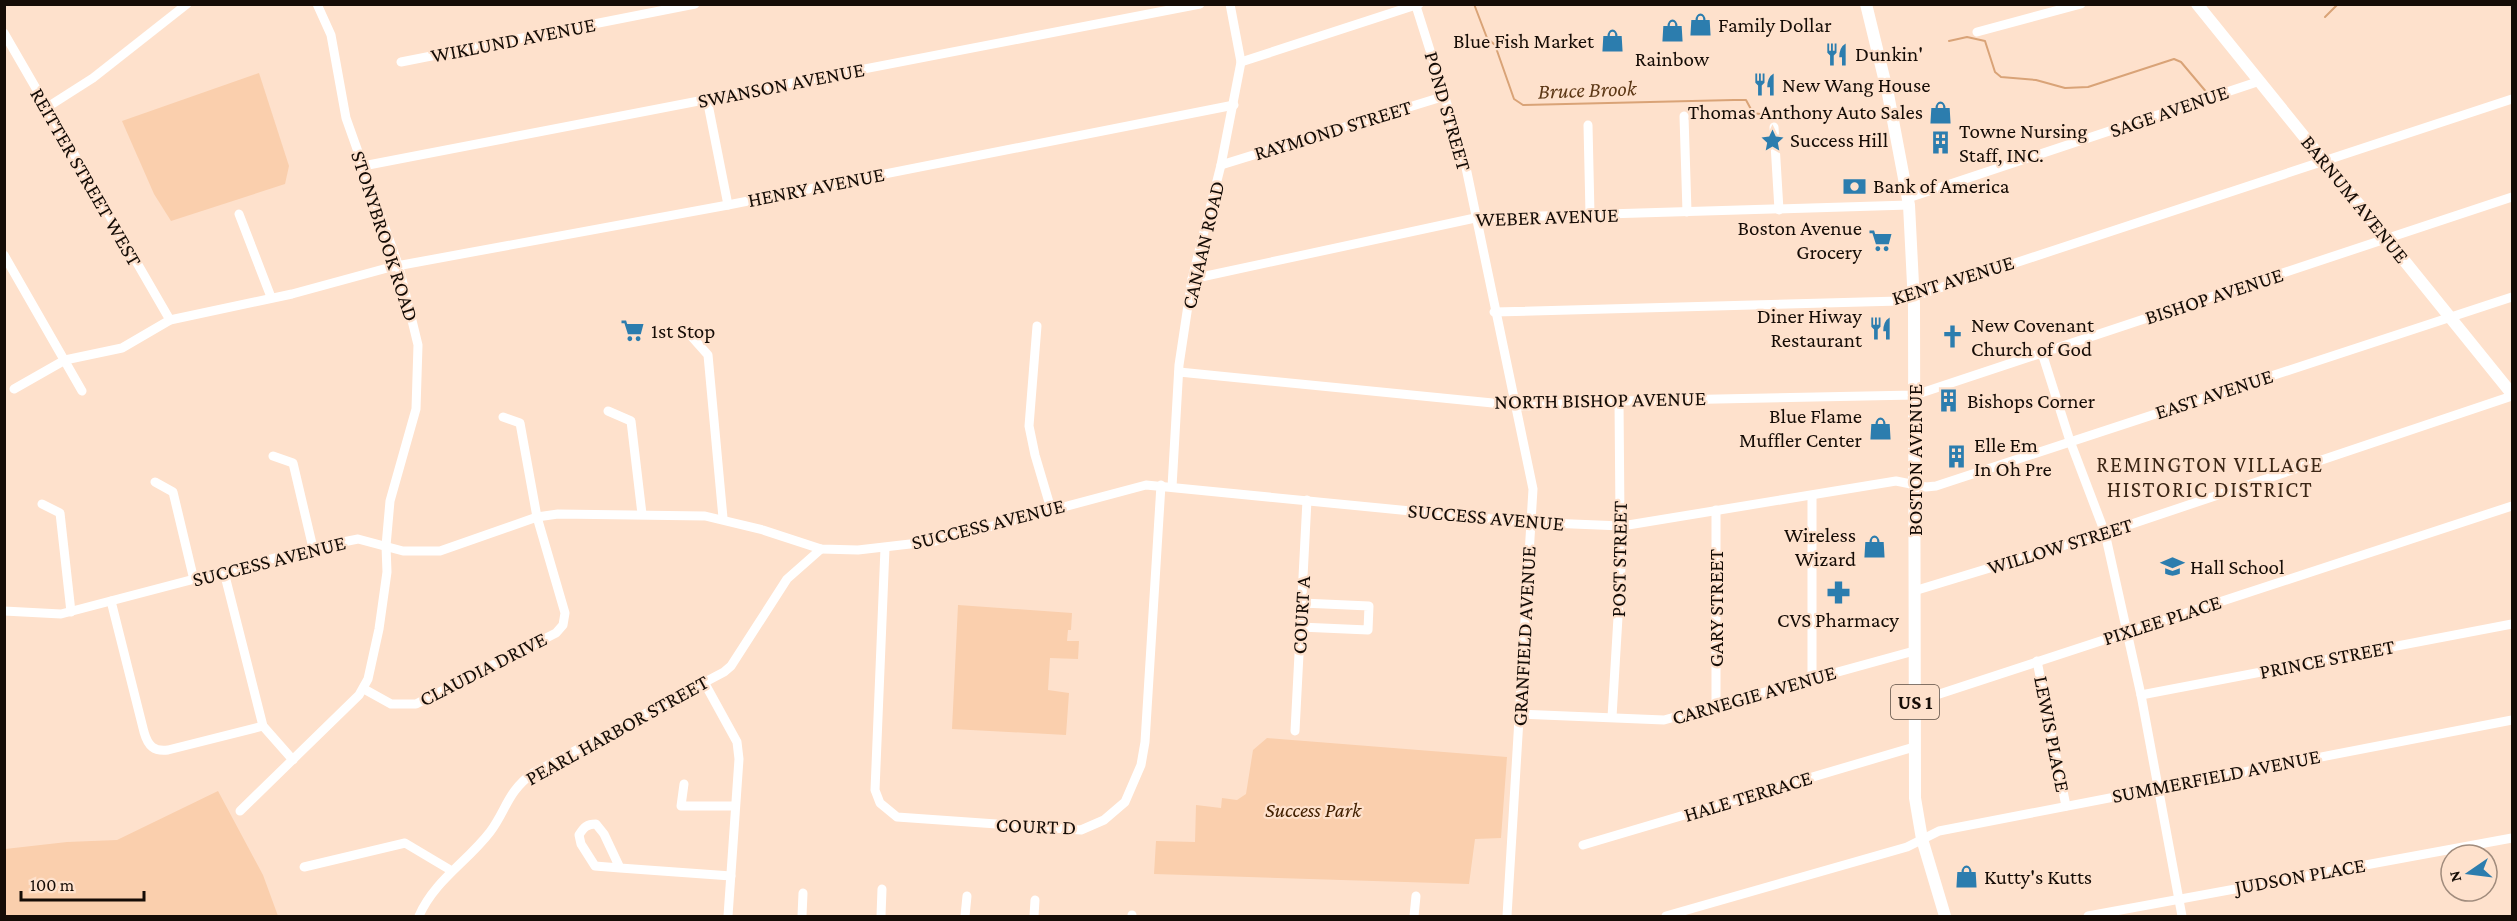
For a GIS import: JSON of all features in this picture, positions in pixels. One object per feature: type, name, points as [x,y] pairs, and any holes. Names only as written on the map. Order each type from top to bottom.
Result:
[{"type":"main road","name":"BOSTON AVENUE","points":[[1866,4],[1888,93],[1908,202],[1914,296],[1915,798],[1922,839],[1945,916]]},
{"type":"main road","name":"BARNUM AVENUE","points":[[2197,4],[2512,395]]},
{"type":"street","points":[[46,108],[93,78],[187,4]]},
{"type":"street","name":"STONYBROOK ROAD","points":[[240,811],[364,689],[379,630],[387,572],[386,546],[390,501],[410,434],[418,390],[418,345],[399,267],[346,118],[334,45],[317,4]]},
{"type":"street","name":"WIKLUND AVENUE","points":[[401,62],[695,4]]},
{"type":"street","name":"SWANSON AVENUE","points":[[363,166],[1200,4]]},
{"type":"street","name":"CANAAN ROAD","points":[[1172,487],[1179,372],[1192,279],[1221,165],[1241,62],[1230,4]]},
{"type":"street","points":[[1977,32],[2081,4]]},
{"type":"street","points":[[1241,62],[1418,5]]},
{"type":"street","name":"POND STREET","points":[[1418,5],[1464,158],[1474,218]]},
{"type":"street","name":"REITTER STREET WEST","points":[[4,33],[170,320]]},
{"type":"street","name":"SAGE AVENUE","points":[[1908,202],[2260,81]]},
{"type":"street","name":"RAYMOND STREET","points":[[1221,165],[1445,96]]},
{"type":"street","points":[[707,99],[728,205]]},
{"type":"street","name":"KENT AVENUE","points":[[1494,312],[1897,301],[2512,99]]},
{"type":"street","name":"HENRY AVENUE","points":[[14,389],[65,360],[122,348],[170,320],[399,267],[1234,105]]},
{"type":"street","points":[[1684,116],[1687,213]]},
{"type":"street","points":[[1588,125],[1590,214]]},
{"type":"street","points":[[1774,127],[1779,210]]},
{"type":"street","name":"BISHOP AVENUE","points":[[1915,394],[2512,197]]},
{"type":"street","name":"WEBER AVENUE","points":[[1192,279],[1474,218],[1779,210],[1908,202]]},
{"type":"street","points":[[239,214],[271,297]]},
{"type":"street","name":"GRANFIELD AVENUE","points":[[1474,218],[1533,489],[1507,916]]},
{"type":"street","points":[[4,255],[82,391]]},
{"type":"street","name":"EAST AVENUE","points":[[1914,484],[1926,487],[1936,486],[2512,297]]},
{"type":"street","points":[[1037,326],[1029,426],[1051,509]]},
{"type":"street","points":[[692,337],[708,355],[723,519]]},
{"type":"street","points":[[2042,353],[2070,441],[2105,532],[2141,695],[2182,916]]},
{"type":"street","name":"NORTH BISHOP AVENUE","points":[[1179,372],[1515,405],[1619,400],[1915,394]]},
{"type":"street","name":"WILLOW STREET","points":[[1914,591],[2105,532],[2512,395]]},
{"type":"street","name":"POST STREET","points":[[1612,717],[1622,526],[1619,400]]},
{"type":"street","points":[[608,411],[631,421],[642,514]]},
{"type":"street","name":"CLAUDIA DRIVE","points":[[364,689],[391,704],[416,704],[561,629],[565,613],[537,517],[520,423],[503,417]]},
{"type":"street","points":[[273,456],[293,464],[313,548]]},
{"type":"street","name":"SUCCESS AVENUE","points":[[4,611],[52,614],[71,612],[313,548],[358,539],[411,552],[440,551],[537,517],[558,514],[642,514],[723,519],[821,549],[885,548],[936,541],[1125,489],[1161,485],[1531,523],[1622,526],[1896,481],[1914,484]]},
{"type":"street","points":[[155,482],[173,492],[194,579]]},
{"type":"street","name":"COURT D","points":[[885,548],[875,790],[880,802],[897,817],[1081,830],[1118,810],[1132,790],[1141,765],[1145,742],[1161,485]]},
{"type":"street","points":[[1812,496],[1812,678]]},
{"type":"street","name":"COURT A","points":[[1295,731],[1307,500]]},
{"type":"street","points":[[42,504],[60,513],[71,612]]},
{"type":"street","name":"PIXLEE PLACE","points":[[1916,702],[2127,631],[2512,507]]},
{"type":"street","name":"GARY STREET","points":[[1716,510],[1716,706]]},
{"type":"street","name":"PEARL HARBOR STREET","points":[[419,916],[425,902],[490,832],[517,785],[533,773],[731,666],[782,585],[821,549]]},
{"type":"street","points":[[224,572],[263,726],[292,760]]},
{"type":"street","points":[[111,601],[144,732],[150,746],[159,751],[168,750],[263,726]]},
{"type":"street","points":[[1300,627],[1368,630],[1369,606],[1302,603]]},
{"type":"street","name":"PRINCE STREET","points":[[2141,695],[2512,624]]},
{"type":"street","name":"CARNEGIE AVENUE","points":[[1519,714],[1664,720],[1914,651]]},
{"type":"street","name":"LEWIS PLACE","points":[[2037,661],[2066,806]]},
{"type":"street","points":[[704,682],[737,742],[739,759],[728,916]]},
{"type":"street","name":"SUMMERFIELD AVENUE","points":[[1666,916],[1907,847],[1939,831],[2512,720]]},
{"type":"street","name":"HALE TERRACE","points":[[1583,845],[1914,747]]},
{"type":"street","points":[[684,784],[681,806],[734,807]]},
{"type":"street","points":[[620,868],[604,834],[596,824],[588,824],[579,835],[581,844],[595,866],[620,868],[731,876]]},
{"type":"street","name":"JUDSON PLACE","points":[[2088,916],[2512,838]]},
{"type":"street","points":[[304,867],[405,843],[452,871]]},
{"type":"street","points":[[881,916],[882,889]]},
{"type":"street","points":[[801,916],[803,893]]},
{"type":"street","points":[[965,916],[967,896]]},
{"type":"street","points":[[1414,916],[1416,896]]},
{"type":"street","points":[[1034,916],[1035,900]]},
{"type":"green space","points":[[259,73],[289,166],[285,184],[171,221],[154,194],[122,121]]},
{"type":"green space","points":[[958,605],[1072,613],[1071,630],[1068,630],[1067,641],[1079,641],[1078,659],[1050,658],[1048,690],[1069,693],[1066,735],[952,729]]},
{"type":"green space","name":"Success Park","points":[[1267,738],[1507,757],[1501,838],[1475,839],[1469,884],[1154,874],[1156,841],[1195,842],[1196,805],[1221,808],[1222,798],[1237,800],[1246,794],[1253,750]]},
{"type":"green space","points":[[218,791],[263,875],[278,916],[5,916],[5,849],[67,842],[117,840]]},
{"type":"waterway","name":"Bruce Brook","points":[[1474,4],[1487,38],[1495,45],[1514,99],[1523,105],[1746,100],[1753,113],[1760,114]]},
{"type":"waterway","name":"Bruce Brook","points":[[2325,17],[2338,4]]},
{"type":"waterway","name":"Bruce Brook","points":[[1949,41],[1967,37],[1985,41],[1995,72],[2001,77],[2036,80],[2065,88],[2088,87],[2174,59],[2181,62],[2208,94]]},
{"type":"place","name":"Family Dollar","points":[[1700,25]]},
{"type":"place","name":"Rainbow","points":[[1672,31]]},
{"type":"place","name":"Blue Fish Market","points":[[1612,41]]},
{"type":"place","name":"Dunkin'","points":[[1837,54]]},
{"type":"place","name":"New Wang House","points":[[1764,85]]},
{"type":"place","name":"Thomas Anthony Auto Sales","points":[[1941,112]]},
{"type":"place","name":"Success Hill","points":[[1772,140]]},
{"type":"place","name":"Towne Nursing Staff, INC.","points":[[1941,143]]},
{"type":"place","name":"Bank of America","points":[[1855,186]]},
{"type":"place","name":"Boston Avenue Grocery","points":[[1880,240]]},
{"type":"place","name":"Diner Hiway Restaurant","points":[[1880,328]]},
{"type":"place","name":"1st Stop","points":[[633,331]]},
{"type":"place","name":"New Covenant Church of God","points":[[1953,337]]},
{"type":"place","name":"Bishops Corner","points":[[1949,401]]},
{"type":"place","name":"Blue Flame Muffler Center","points":[[1880,428]]},
{"type":"place","name":"Elle Em In Oh Pre","points":[[1956,457]]},
{"type":"place","name":"Wireless Wizard","points":[[1874,547]]},
{"type":"place","name":"Hall School","points":[[2172,567]]},
{"type":"place","name":"CVS Pharmacy","points":[[1838,592]]},
{"type":"place","name":"Kutty's Kutts","points":[[1966,877]]},
{"type":"district","name":"REMINGTON VILLAGE HISTORIC DISTRICT","points":[[2210,476]]}]
